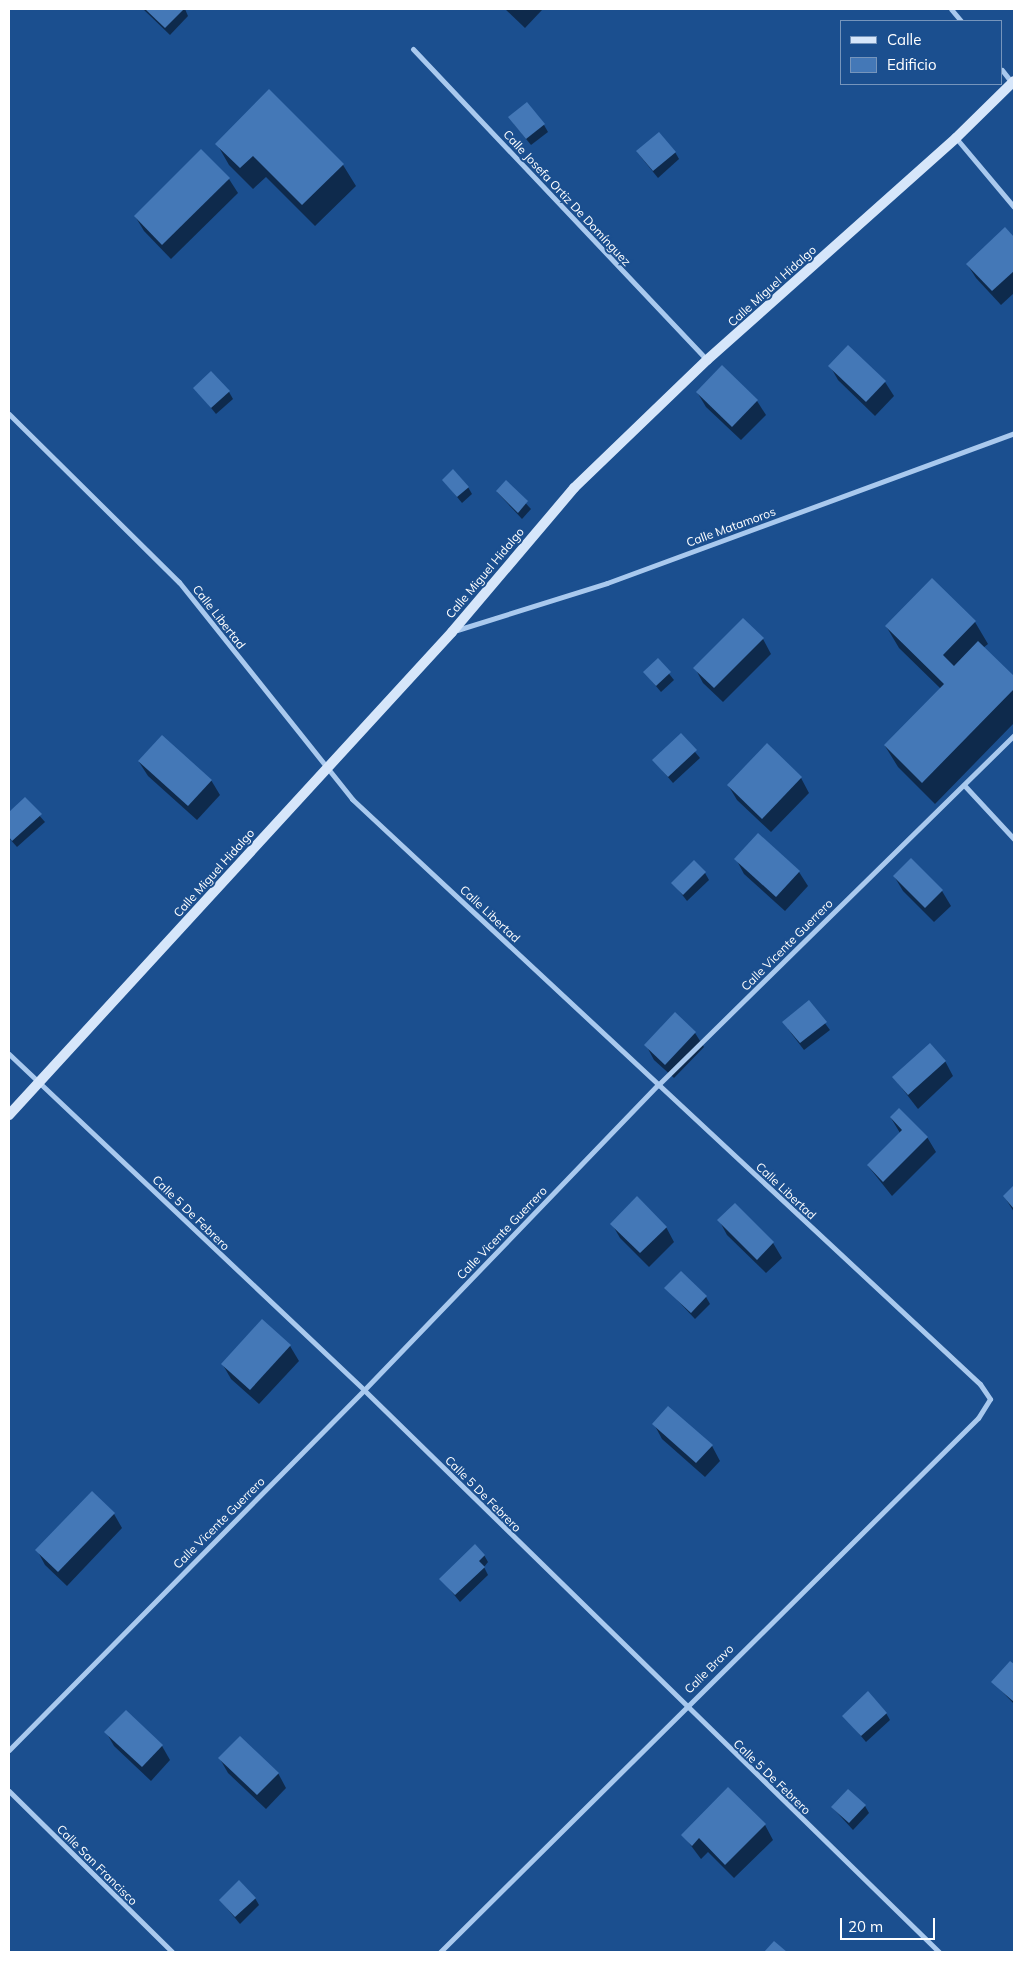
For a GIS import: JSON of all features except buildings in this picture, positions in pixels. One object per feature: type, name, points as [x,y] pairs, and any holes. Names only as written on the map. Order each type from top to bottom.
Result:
[{"type":"street","points":[[951,9],[960,20]]},
{"type":"street","name":"Calle Josefa Ortiz De Domínguez","points":[[413,49],[707,360]]},
{"type":"street","points":[[1003,71],[1013,82]]},
{"type":"street","name":"Calle Miguel Hidalgo","points":[[9,1115],[452,632],[574,488],[707,360],[956,138],[1013,82]]},
{"type":"street","points":[[956,138],[1014,207]]},
{"type":"street","name":"Calle Libertad","points":[[9,414],[179,582],[352,799],[973,1377],[990,1398]]},
{"type":"street","name":"Calle Matamoros","points":[[452,632],[607,584],[1014,433]]},
{"type":"street","name":"Calle Vicente Guerrero","points":[[9,1750],[364,1390],[658,1085],[1014,736]]},
{"type":"street","points":[[964,785],[1014,840]]},
{"type":"street","name":"Calle 5 De Febrero","points":[[9,1054],[364,1390],[685,1707],[939,1952]]},
{"type":"street","name":"Calle Bravo","points":[[440,1952],[978,1418],[990,1398]]},
{"type":"street","name":"Calle San Francisco","points":[[9,1791],[172,1952]]}]
